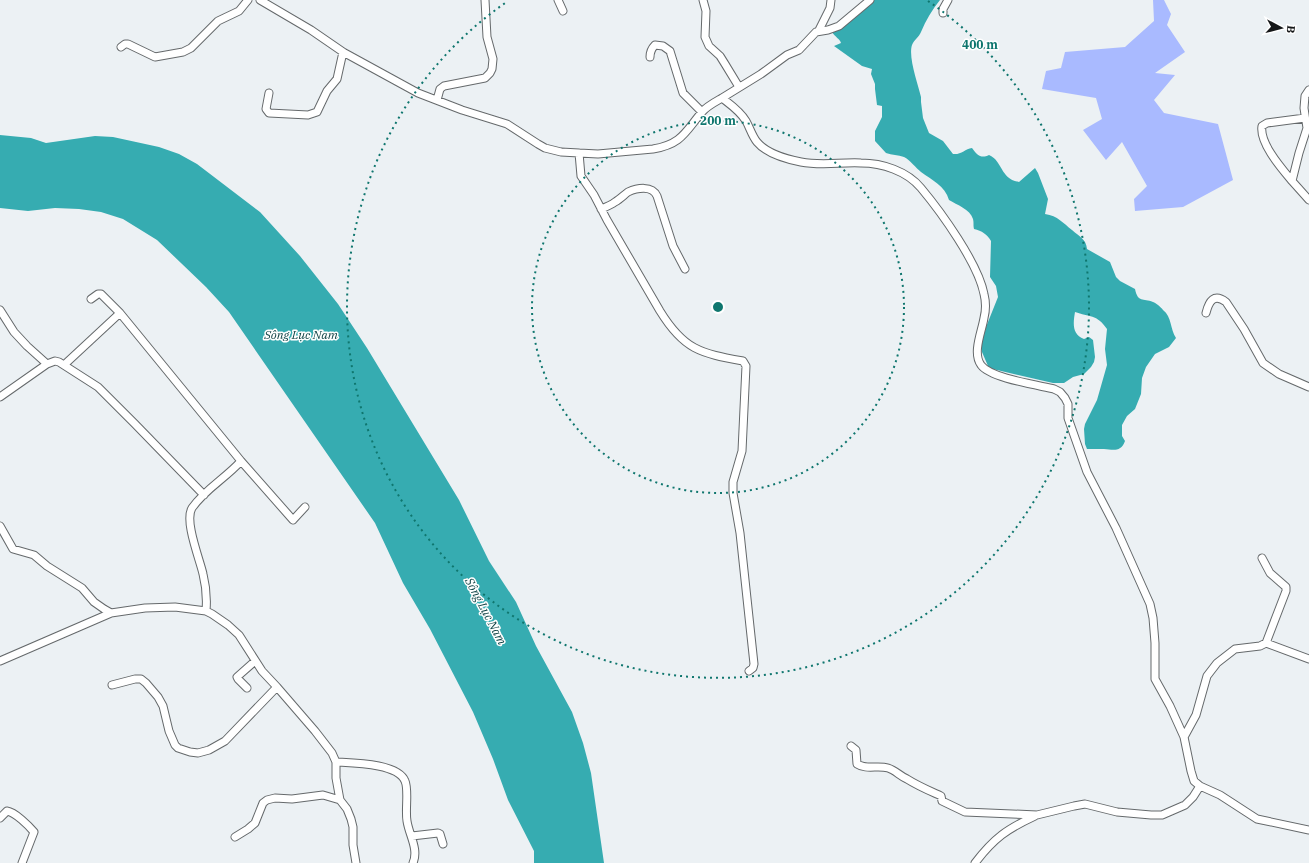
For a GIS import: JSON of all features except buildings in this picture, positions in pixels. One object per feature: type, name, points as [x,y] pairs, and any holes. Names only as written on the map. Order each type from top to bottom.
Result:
[{"type":"street","points":[[121,47],[128,44],[155,56],[183,52],[191,48],[218,22],[239,11],[248,0]]},
{"type":"street","points":[[260,0],[311,30],[343,52],[418,93],[462,110],[508,124],[545,148],[561,152],[598,154],[661,147],[683,137],[707,107],[761,74],[787,54],[798,50],[819,30],[830,8],[831,0]]},
{"type":"street","points":[[437,100],[440,89],[444,86],[485,78],[492,69],[493,59],[487,37],[484,0]]},
{"type":"street","points":[[558,0],[563,11]]},
{"type":"street","points":[[703,0],[706,11],[705,37],[709,46],[720,56],[739,87]]},
{"type":"street","points":[[819,30],[828,30],[838,26],[870,0]]},
{"type":"street","points":[[943,12],[948,0]]},
{"type":"street","points":[[650,57],[652,48],[655,46],[663,46],[670,51],[684,95],[702,112]]},
{"type":"street","points":[[269,93],[266,109],[269,113],[308,115],[317,112],[327,91],[337,79],[343,52]]},
{"type":"street","points":[[1292,181],[1307,128],[1304,102],[1309,90]]},
{"type":"street","points":[[722,98],[741,114],[755,140],[766,150],[808,163],[823,165],[862,163],[882,166],[898,171],[907,175],[917,184],[942,215],[973,265],[982,284],[985,301],[984,318],[977,355],[979,363],[989,372],[1000,376],[1054,389],[1060,392],[1068,404],[1068,418],[1087,472],[1116,528],[1150,604],[1155,637],[1155,679],[1170,706],[1184,737],[1194,781],[1200,786],[1220,795],[1257,819],[1309,830]]},
{"type":"street","points":[[1305,118],[1267,123],[1262,126],[1262,133],[1266,145],[1275,160],[1309,200]]},
{"type":"street","points":[[579,153],[581,176],[594,194],[601,209],[668,323],[679,336],[696,349],[713,355],[743,361],[746,366],[742,451],[733,482],[733,493],[740,533],[754,664],[753,668],[749,671]]},
{"type":"street","points":[[601,209],[637,189],[648,189],[653,191],[657,196],[673,246],[685,269]]},
{"type":"street","points":[[91,299],[98,294],[101,294],[120,313],[241,461],[293,520],[305,507]]},
{"type":"street","points":[[1206,313],[1210,301],[1219,298],[1223,299],[1244,329],[1263,363],[1279,374],[1309,387]]},
{"type":"street","points":[[0,310],[19,337],[48,364]]},
{"type":"street","points":[[64,365],[120,313]]},
{"type":"street","points":[[0,396],[48,364],[57,361],[98,387],[204,495]]},
{"type":"street","points":[[206,611],[205,582],[193,543],[190,516],[191,510],[204,495],[241,461]]},
{"type":"street","points":[[0,526],[13,549],[34,555],[47,566],[82,588],[94,602],[104,610],[111,613]]},
{"type":"street","points":[[1184,737],[1196,715],[1207,676],[1217,663],[1235,649],[1260,646],[1266,643],[1286,591],[1286,587],[1270,573],[1262,558]]},
{"type":"street","points":[[0,661],[111,613],[145,608],[168,607],[206,611],[228,625],[239,635],[262,671],[328,748],[336,762],[336,778],[340,800],[347,809],[351,819],[356,863]]},
{"type":"street","points":[[1266,643],[1309,660]]},
{"type":"street","points":[[246,688],[237,677],[255,661]]},
{"type":"street","points":[[112,685],[141,679],[158,697],[163,706],[169,731],[175,745],[178,748],[198,753],[209,750],[225,741],[277,687]]},
{"type":"street","points":[[851,746],[856,750],[857,764],[859,766],[880,766],[892,770],[910,781],[941,796],[942,801],[965,812],[1037,815]]},
{"type":"street","points":[[336,762],[366,764],[390,769],[403,777],[407,788],[407,823],[412,836],[415,851],[413,863]]},
{"type":"street","points":[[975,863],[1004,832],[1037,815],[1085,804],[1117,812],[1162,815],[1186,805],[1200,786]]},
{"type":"street","points":[[235,837],[255,823],[263,803],[267,800],[275,798],[289,799],[322,795],[340,800]]},
{"type":"street","points":[[0,818],[7,811],[10,812],[34,832],[22,863]]},
{"type":"street","points":[[412,836],[438,833],[440,834],[443,844]]},
{"type":"shaded area","points":[[1153,0],[1164,0],[1171,14],[1167,25],[1185,52],[1155,73],[1175,75],[1154,100],[1164,113],[1218,124],[1233,180],[1183,207],[1135,211],[1134,199],[1147,186],[1122,142],[1106,160],[1083,130],[1102,119],[1096,98],[1042,89],[1046,71],[1061,68],[1065,52],[1125,47],[1154,21]]},
{"type":"water","points":[[871,0],[940,0],[929,15],[920,34],[913,43],[911,50],[912,63],[921,97],[923,118],[929,133],[943,141],[953,154],[958,154],[972,148],[979,156],[984,157],[989,155],[997,161],[1008,177],[1019,182],[1035,168],[1048,199],[1045,214],[1057,218],[1080,236],[1084,240],[1087,249],[1110,262],[1116,277],[1120,281],[1135,289],[1139,298],[1157,304],[1168,316],[1176,338],[1169,347],[1155,354],[1146,367],[1142,378],[1141,394],[1135,409],[1127,416],[1122,425],[1122,436],[1125,441],[1119,449],[1087,449],[1085,444],[1085,424],[1097,400],[1107,365],[1105,349],[1107,329],[1096,318],[1075,312],[1075,331],[1084,339],[1089,337],[1093,340],[1095,357],[1091,367],[1084,374],[1073,377],[1064,383],[1053,383],[992,369],[988,366],[981,347],[986,327],[998,297],[996,286],[990,277],[991,241],[984,233],[974,229],[973,219],[969,213],[949,200],[938,184],[904,157],[886,153],[875,141],[875,131],[882,117],[882,106],[877,105],[875,84],[871,74],[872,69],[862,66],[834,46],[841,43],[832,32]]},
{"type":"water","name":"Sông Lục Nam","points":[[0,135],[31,138],[46,143],[95,136],[113,137],[159,147],[179,154],[197,164],[260,212],[300,256],[338,304],[367,348],[459,500],[489,561],[516,602],[536,646],[572,712],[583,743],[591,773],[604,863],[534,863],[534,851],[508,800],[493,759],[473,712],[430,629],[403,583],[375,523],[229,312],[206,287],[157,240],[123,219],[101,212],[79,209],[55,208],[28,211],[0,208]]}]
